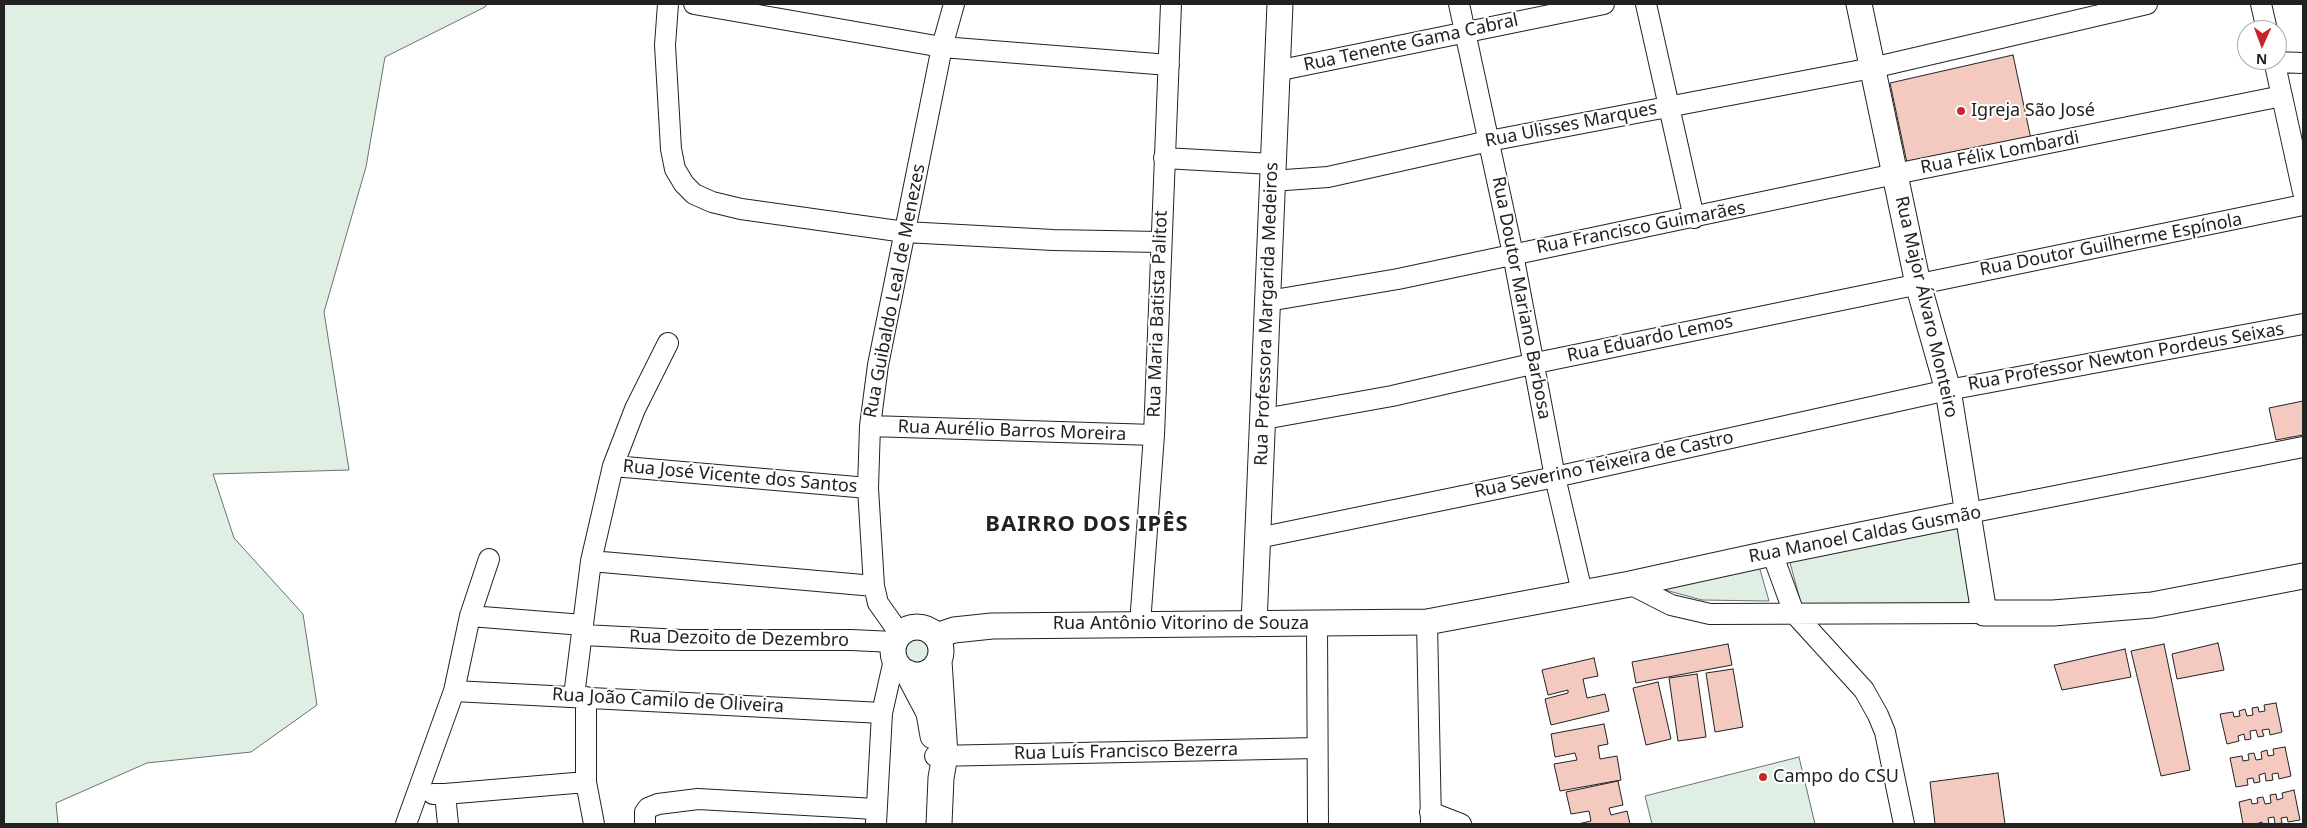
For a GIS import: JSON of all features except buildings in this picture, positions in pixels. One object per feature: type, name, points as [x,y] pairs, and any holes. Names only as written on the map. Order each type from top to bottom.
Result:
[{"type":"main road","name":"Rua Professora Margarida Medeiros","points":[[1254,624],[1264,419],[1271,172],[1280,4]]},
{"type":"main road","name":"Rua Major Álvaro Monteiro","points":[[1859,4],[1918,284],[1948,390],[1984,613]]},
{"type":"main road","name":"Rua Manoel Caldas Gusmão","points":[[1427,622],[1630,584],[1772,553],[1969,514]]},
{"type":"main road","points":[[1984,613],[2054,612],[2152,604],[2303,576]]},
{"type":"main road","name":"Rua Antônio Vitorino de Souza","points":[[936,636],[970,627],[1427,622]]},
{"type":"main road","points":[[939,824],[941,763],[939,661],[941,653],[936,636],[928,629],[918,627],[908,629],[899,652],[928,713],[941,763]]},
{"type":"main road","points":[[899,652],[926,674],[934,669],[939,661]]},
{"type":"street","points":[[668,4],[665,46],[671,149],[675,168],[684,184],[694,194],[712,202],[741,209],[905,232],[1053,240],[1160,242]]},
{"type":"street","points":[[694,4],[942,47],[1169,65]]},
{"type":"street","name":"Rua Guibaldo Leal de Menezes","points":[[899,652],[878,603],[874,586],[868,488],[870,426],[878,365],[942,47],[954,4]]},
{"type":"street","name":"Rua Maria Batista Palitot","points":[[1140,624],[1154,436],[1160,242],[1172,4]]},
{"type":"street","name":"Rua Doutor Mariano Barbosa","points":[[1459,4],[1514,254],[1536,363],[1555,477],[1582,592]]},
{"type":"street","name":"Rua Tenente Gama Cabral","points":[[1276,70],[1466,30],[1604,4]]},
{"type":"street","points":[[1646,4],[1694,218]]},
{"type":"street","name":"Rua Ulisses Marques","points":[[1164,158],[1271,172],[1328,177],[1489,141],[1669,105],[1872,68],[2147,4]]},
{"type":"street","points":[[2261,4],[2265,20]]},
{"type":"street","points":[[2287,62],[2303,63]]},
{"type":"street","points":[[2276,70],[2303,192]]},
{"type":"street","name":"Rua Félix Lombardi","points":[[1895,174],[2282,96]]},
{"type":"street","name":"Rua Francisco Guimarães","points":[[1268,301],[1398,279],[1694,218],[1895,174]]},
{"type":"street","name":"Rua Doutor Guilherme Espínola","points":[[1918,284],[2303,205]]},
{"type":"street","name":"Rua Eduardo Lemos","points":[[1264,419],[1392,396],[1536,363],[1918,284]]},
{"type":"street","name":"Rua Professor Newton Pordeus Seixas","points":[[1948,390],[2303,324]]},
{"type":"street","points":[[594,824],[586,782],[580,696],[583,630],[591,561],[613,466],[636,409],[668,343]]},
{"type":"street","name":"Rua Severino Teixeira de Castro","points":[[1258,538],[1555,477],[1948,390]]},
{"type":"street","name":"Rua Aurélio Barros Moreira","points":[[870,426],[1154,436]]},
{"type":"street","name":"Rua Manoel Caldas Gusmão","points":[[1969,514],[2303,447]]},
{"type":"street","name":"Rua José Vicente dos Santos","points":[[613,466],[868,488]]},
{"type":"street","points":[[1772,553],[1794,613],[1864,690],[1878,715],[1885,732],[1904,824]]},
{"type":"street","points":[[406,824],[454,691],[470,616],[489,559]]},
{"type":"street","points":[[591,561],[874,586]]},
{"type":"street","points":[[1630,584],[1671,605],[1696,612],[1735,615],[1794,613],[1984,613]]},
{"type":"street","name":"Rua Dezoito de Dezembro","points":[[470,616],[682,640],[851,640],[899,652]]},
{"type":"street","points":[[1427,622],[1430,818],[1461,824]]},
{"type":"street","points":[[1317,624],[1318,824]]},
{"type":"street","points":[[645,824],[645,812],[648,808],[658,804],[698,799],[876,816],[882,713],[899,652]]},
{"type":"street","name":"Rua João Camilo de Oliveira","points":[[454,691],[882,713]]},
{"type":"street","name":"Rua Luís Francisco Bezerra","points":[[941,763],[1317,748]]},
{"type":"street","points":[[418,793],[446,794],[586,782]]},
{"type":"street","points":[[446,794],[448,824]]},
{"type":"green space","points":[[4,4],[487,4],[485,7],[385,57],[366,167],[324,312],[349,470],[213,474],[234,538],[303,614],[317,705],[251,752],[147,763],[56,803],[58,824],[4,824]]},
{"type":"green space","points":[[1963,522],[1973,607],[1802,607],[1789,559]]},
{"type":"green space","points":[[1759,566],[1769,601],[1702,600],[1654,587]]},
{"type":"green space","points":[[917,638],[927,642],[931,652],[927,662],[917,666],[907,662],[903,652],[907,642]]},
{"type":"green space","name":"Campo do CSU","points":[[1799,757],[1815,824],[1652,824],[1645,796]]},
{"type":"place","name":"Igreja São José","points":[[1961,111]]},
{"type":"place","name":"Campo do CSU","points":[[1763,777]]},
{"type":"district","name":"BAIRRO DOS IPÊS","points":[[1087,525]]}]
